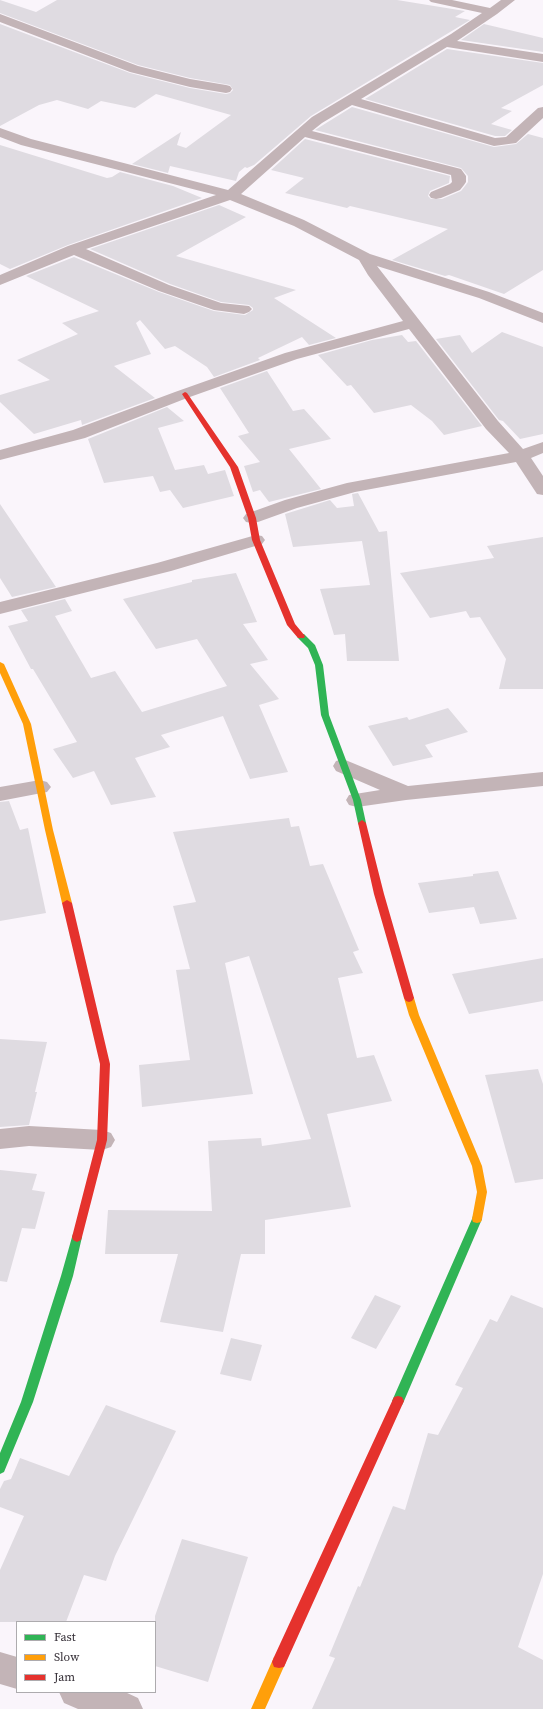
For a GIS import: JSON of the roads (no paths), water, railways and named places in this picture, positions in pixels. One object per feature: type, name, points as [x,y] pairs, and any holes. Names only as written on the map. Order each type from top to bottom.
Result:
[{"type":"street","points":[[435,0],[493,12]]},
{"type":"street","points":[[0,280],[73,249],[231,195],[317,120],[445,43],[509,0]]},
{"type":"street","points":[[0,18],[134,69],[190,83],[226,89]]},
{"type":"street","points":[[445,43],[543,58]]},
{"type":"street","points":[[350,100],[494,142],[511,140],[543,111]]},
{"type":"street","points":[[0,132],[26,142],[231,195],[299,223],[364,257],[484,295],[543,318]]},
{"type":"street","points":[[303,133],[456,172],[459,176],[459,182],[455,188],[436,195]]},
{"type":"street","points":[[73,249],[164,288],[219,307],[244,309]]},
{"type":"street","points":[[364,257],[373,272],[412,323],[492,425],[520,456],[543,490]]},
{"type":"street","points":[[0,455],[79,434],[291,356],[412,323]]},
{"type":"street","points":[[185,394],[234,467],[252,518],[256,540],[291,625],[312,647],[319,665],[325,715],[357,800],[379,894],[414,1015],[477,1166],[482,1192],[476,1221],[470,1236],[395,1408],[320,1569],[258,1709]]},
{"type":"street","points":[[252,518],[291,504],[353,487],[492,462],[520,456],[543,447]]},
{"type":"street","points":[[0,608],[164,567],[256,540]]},
{"type":"street","points":[[0,664],[26,724],[105,1064],[102,1140],[67,1276],[28,1402],[0,1468]]},
{"type":"street","points":[[343,766],[406,793]]},
{"type":"street","points":[[357,800],[406,793],[543,779]]},
{"type":"street","points":[[0,794],[40,787]]},
{"type":"street","points":[[0,1139],[29,1136],[102,1140]]},
{"type":"street","points":[[0,1668],[16,1673]]},
{"type":"street","points":[[78,1693],[127,1709]]}]
